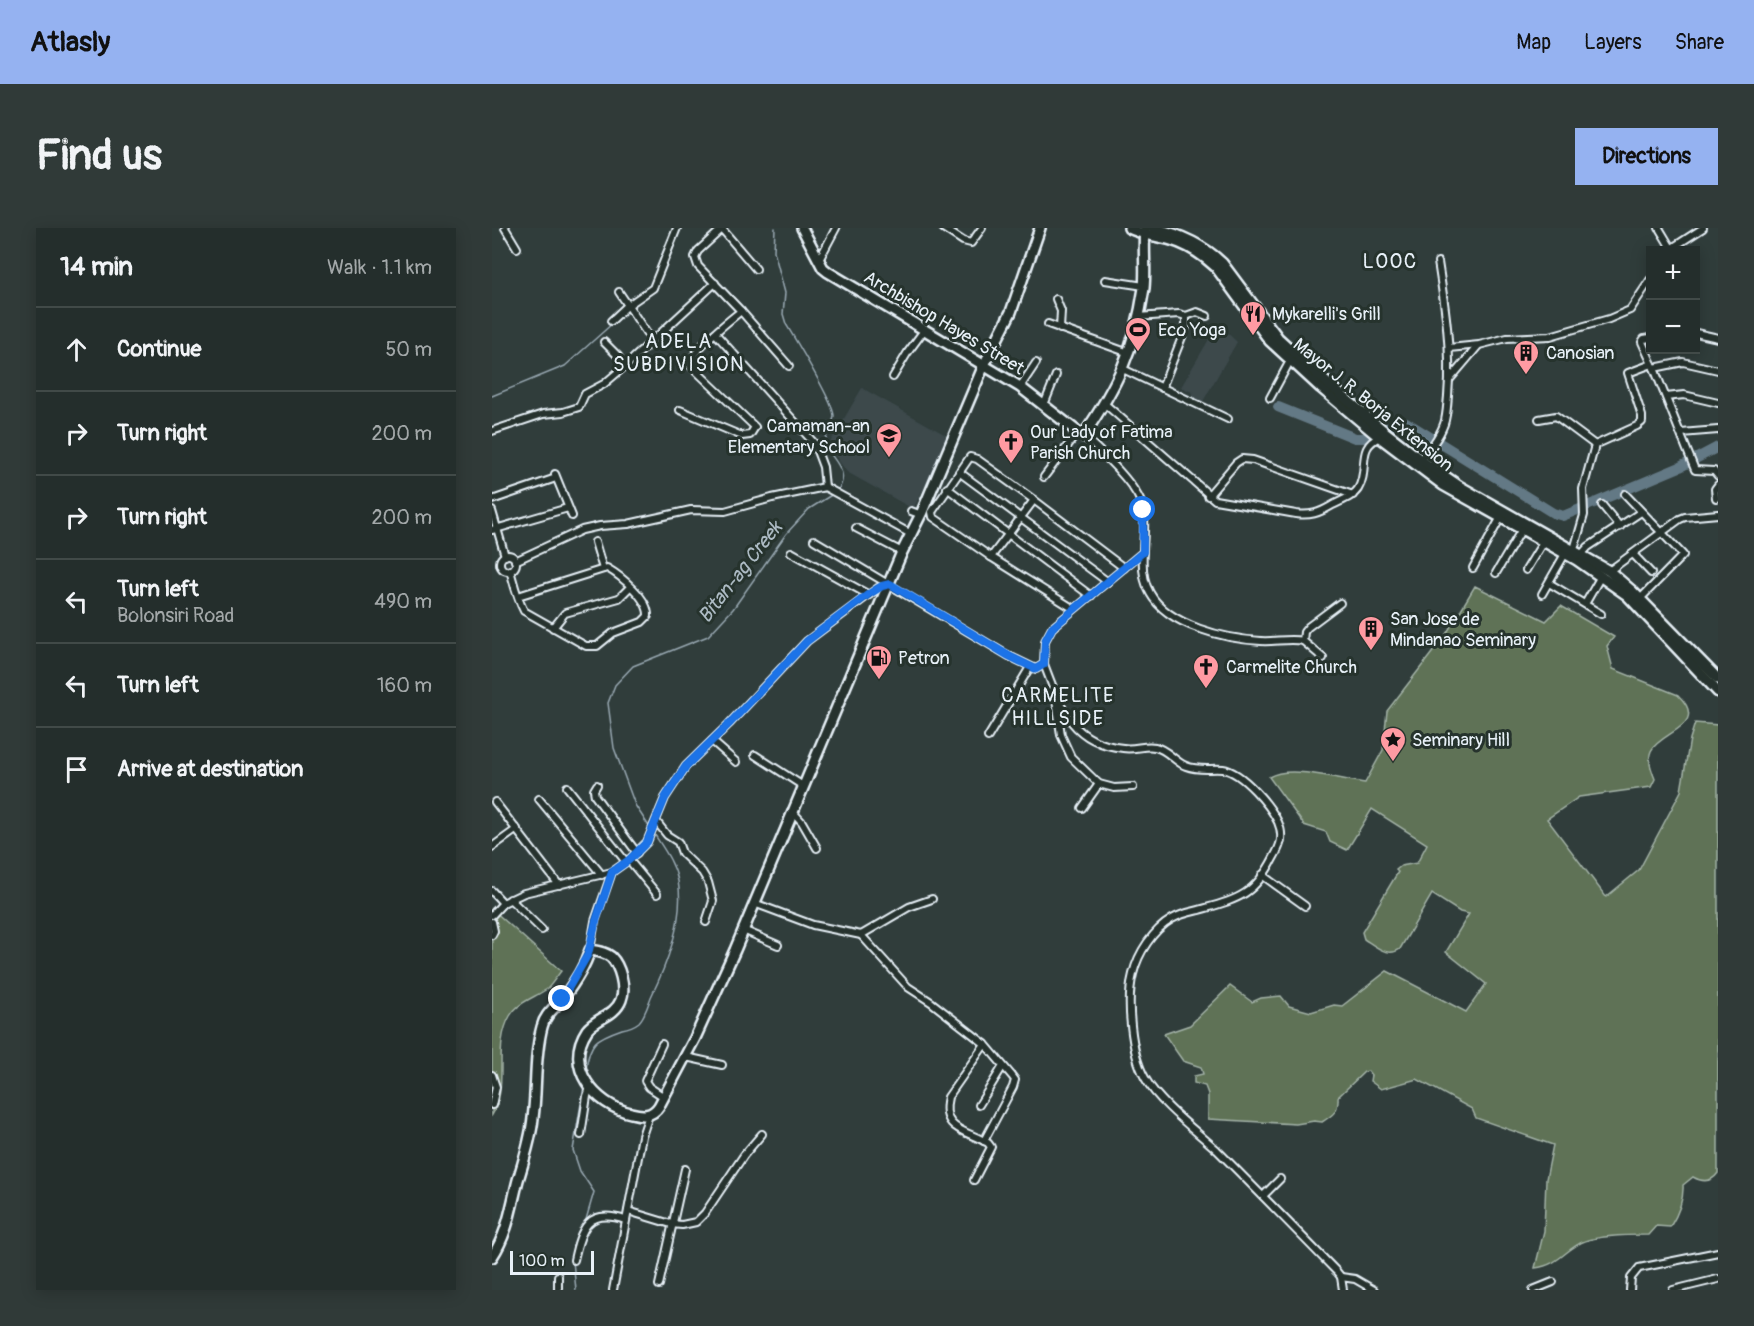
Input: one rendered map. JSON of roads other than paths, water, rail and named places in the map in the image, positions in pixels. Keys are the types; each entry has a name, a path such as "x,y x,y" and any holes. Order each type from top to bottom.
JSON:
{"main road":[{"name":"Archbishop Hayes Street","path":"802,228 824,268 833,277 925,329 1020,387 1080,434"},
{"path":"492,1257 503,1240 508,1225 529,1140 542,1026 550,1010 572,985 590,950 611,957 620,974 622,994 621,1001 616,1007 591,1025 584,1037 578,1061 587,1083 605,1101 622,1110 649,1115 655,1112 686,1057 793,812 886,585 922,512 984,365 1019,292 1040,228"},
{"name":"Mayor J. R. Borja Extension","path":"1129,228 1182,244 1219,265"},
{"name":"Mayor J. R. Borja Extension","path":"1153,228 1198,244 1228,277 1250,307 1270,341 1290,361 1367,421"},
{"path":"1080,434 1104,404 1129,353 1144,286 1145,231"},
{"name":"Mayor J. R. Borja Extension","path":"1250,307 1293,354 1383,435 1443,485 1492,508 1605,574 1640,599 1718,679"},
{"name":"Mayor J. R. Borja Extension","path":"1492,508 1501,517 1543,542 1574,555"},
{"name":"Mayor J. R. Borja Extension","path":"1630,593 1718,692"}],"street":[{"path":"505,228 517,248"},
{"path":"611,321 653,288 676,228"},
{"path":"819,260 836,228"},
{"path":"943,228 963,241 971,243 982,228"},
{"path":"1659,228 1668,246"},
{"path":"1675,246 1702,228"},
{"path":"756,269 722,229 698,251 695,257 698,266 789,366"},
{"path":"1418,463 1435,440 1446,417 1449,348 1438,262"},
{"path":"1105,280 1144,286"},
{"path":"492,431 543,414 575,410 582,404 585,394 604,384 624,367 715,283"},
{"path":"1449,348 1479,345 1507,338 1550,336 1620,316 1634,306 1646,286"},
{"path":"619,292 652,341"},
{"path":"1056,299 1061,311 1060,328"},
{"path":"680,410 742,435 750,435 757,428 692,366 691,359 715,333 741,311"},
{"path":"1138,317 1179,314 1186,316 1197,312 1207,316"},
{"path":"1162,388 1186,327 1186,316"},
{"path":"1048,324 1129,353"},
{"path":"893,377 925,329"},
{"path":"715,333 814,443 828,489"},
{"path":"1700,334 1718,338"},
{"path":"1646,339 1642,342 1646,351"},
{"path":"604,342 618,356 624,367"},
{"path":"1449,380 1479,345"},
{"path":"1648,354 1696,471 1712,470 1718,476"},
{"path":"1270,398 1290,361"},
{"path":"1595,445 1642,422 1627,374 1629,371 1683,362 1718,370"},
{"path":"1020,387 1036,363"},
{"path":"1123,369 1228,419"},
{"path":"1044,405 1056,375"},
{"path":"1666,397 1684,395 1718,403"},
{"path":"1104,404 1215,500 1309,516 1353,495 1362,480 1367,447 1372,440 1383,435"},
{"path":"1539,419 1556,416 1595,445"},
{"path":"1681,433 1718,430"},
{"path":"1044,477 1080,434 1108,460 1141,502 1144,519 1143,569 1148,591 1162,608 1178,619 1226,637 1272,642 1303,641 1323,658"},
{"path":"1574,555 1584,507 1583,489 1595,445"},
{"path":"1074,609 991,557 933,517 932,512 967,461 973,457 1124,568"},
{"path":"1209,496 1236,463 1242,459 1253,460 1353,495"},
{"path":"959,472 1108,582"},
{"path":"492,500 556,476 572,516"},
{"path":"1716,498 1714,491 1718,485"},
{"path":"947,488 1091,596"},
{"path":"515,561 582,530 628,524 691,510 725,511 772,498 828,489 911,534"},
{"path":"1625,494 1683,553 1683,556 1640,599"},
{"path":"991,557 1034,500"},
{"path":"1602,506 1620,527"},
{"path":"495,530 568,508"},
{"path":"492,511 495,530 505,556"},
{"path":"910,511 919,514 922,512"},
{"path":"1542,594 1574,555 1641,512"},
{"path":"1585,604 1605,574 1685,517 1718,514"},
{"path":"1473,568 1501,517"},
{"path":"856,528 902,552"},
{"path":"1496,573 1522,529"},
{"path":"814,540 886,585 1009,656 1036,669 1044,664"},
{"path":"595,542 603,568"},
{"path":"1526,570 1543,542"},
{"path":"791,552 869,594"},
{"path":"1143,552 1058,621 1048,634 1043,649 1044,664 1056,695 1074,727 1087,737 1116,747 1161,748 1187,766 1203,770 1233,772 1265,803 1278,821 1282,833 1278,850 1254,888 1238,898 1172,919 1157,931 1141,952 1133,975 1130,1002 1139,1066 1153,1090 1263,1196 1341,1277 1359,1281 1374,1290"},
{"path":"1633,554 1651,573"},
{"path":"510,555 515,561 515,566 510,570 505,570 501,566 501,559 505,556 510,555"},
{"path":"492,568 501,566"},
{"path":"510,570 518,596 522,609 526,613 589,647 597,646 613,633 642,622 649,612 642,598 610,570 603,568 518,596"},
{"path":"1549,583 1601,614"},
{"path":"492,915 510,899 532,890 612,872 628,861 651,835 665,798 680,774 807,641 869,594 886,585"},
{"path":"553,628 565,613 619,598 630,587"},
{"path":"1303,641 1304,632 1308,627 1340,603"},
{"path":"988,736 1030,667"},
{"path":"1056,695 1058,725 1071,757 1099,784 1114,788 1133,787"},
{"path":"712,741 736,762"},
{"path":"754,755 803,786"},
{"path":"1082,808 1099,784"},
{"path":"597,785 594,790 595,796 637,853"},
{"path":"567,787 657,894"},
{"path":"538,799 602,874"},
{"path":"495,802 559,885"},
{"path":"793,812 818,848"},
{"path":"655,823 678,842 682,853 702,872 708,882 713,901 706,922"},
{"path":"492,847 517,829"},
{"path":"590,950 596,921 612,872"},
{"path":"1262,876 1305,906"},
{"path":"492,891 504,903"},
{"path":"510,899 542,930"},
{"path":"861,935 909,907 932,899"},
{"path":"754,903 813,925 861,935 908,987 985,1044 1015,1080 984,1141"},
{"path":"492,922 494,931 492,935"},
{"path":"743,930 778,945"},
{"path":"662,1044 645,1081 649,1087 664,1097"},
{"path":"974,1180 991,1147 984,1141 956,1128 950,1122 946,1112 948,1097 985,1044"},
{"path":"686,1057 722,1065"},
{"path":"979,1105 1003,1066"},
{"path":"492,1076 496,1087 492,1105"},
{"path":"581,1135 587,1083"},
{"path":"613,1290 642,1136 649,1115"},
{"path":"628,1211 671,1224 690,1224 700,1219 744,1155 762,1134"},
{"path":"659,1285 685,1169"},
{"path":"1263,1196 1280,1179"},
{"path":"574,1260 579,1234 590,1221 600,1216 613,1216 625,1220"},
{"path":"1630,1290 1631,1278 1640,1268 1718,1251"},
{"path":"558,1276 558,1290"},
{"path":"1341,1277 1343,1290"},
{"path":"1673,1290 1718,1279"},
{"path":"1533,1290 1553,1282"}],"waterway":[{"name":"Bitan-ag Creek","path":"775,228 774,251 785,293 783,314 786,324 821,385 834,416 825,443 842,474 841,485 837,491"},
{"path":"492,396 565,366 613,323"},
{"path":"1278,407 1355,438 1365,438 1401,422 1406,422 1553,513 1563,516 1680,467 1718,447"},
{"name":"Bitan-ag Creek","path":"650,828 635,805 614,748 608,703 615,685 633,666 708,636 733,609 786,534 809,509 833,494"},
{"name":"Bitan-ag Creek","path":"586,1070 589,1053 595,1042 606,1035 633,1026 641,1020 663,970 673,940 679,910 678,881 671,861 653,832"},
{"name":"Bitan-ag Creek","path":"584,1086 573,1150 580,1171 594,1192 585,1223"},
{"name":"Bitan-ag Creek","path":"572,1256 577,1238"},
{"name":"Bitan-ag Creek","path":"573,1261 576,1290"}],"place":[{"name":"Mykarelli's Grill","path":"1253,337"},
{"name":"Eco Yoga","path":"1138,353"},
{"name":"Canosian","path":"1526,376"},
{"name":"Camaman-an Elementary School","path":"889,459"},
{"name":"Our Lady of Fatima Parish Church","path":"1011,465"},
{"name":"San Jose de Mindanao Seminary","path":"1371,652"},
{"name":"Petron","path":"879,681"},
{"name":"Carmelite Church","path":"1206,690"},
{"name":"Seminary Hill","path":"1393,763"}],"district":[{"name":"LOOC","path":"1390,261"},
{"name":"ADELA SUBDIVISION","path":"679,352"},
{"name":"CARMELITE HILLSIDE","path":"1058,706"}]}
